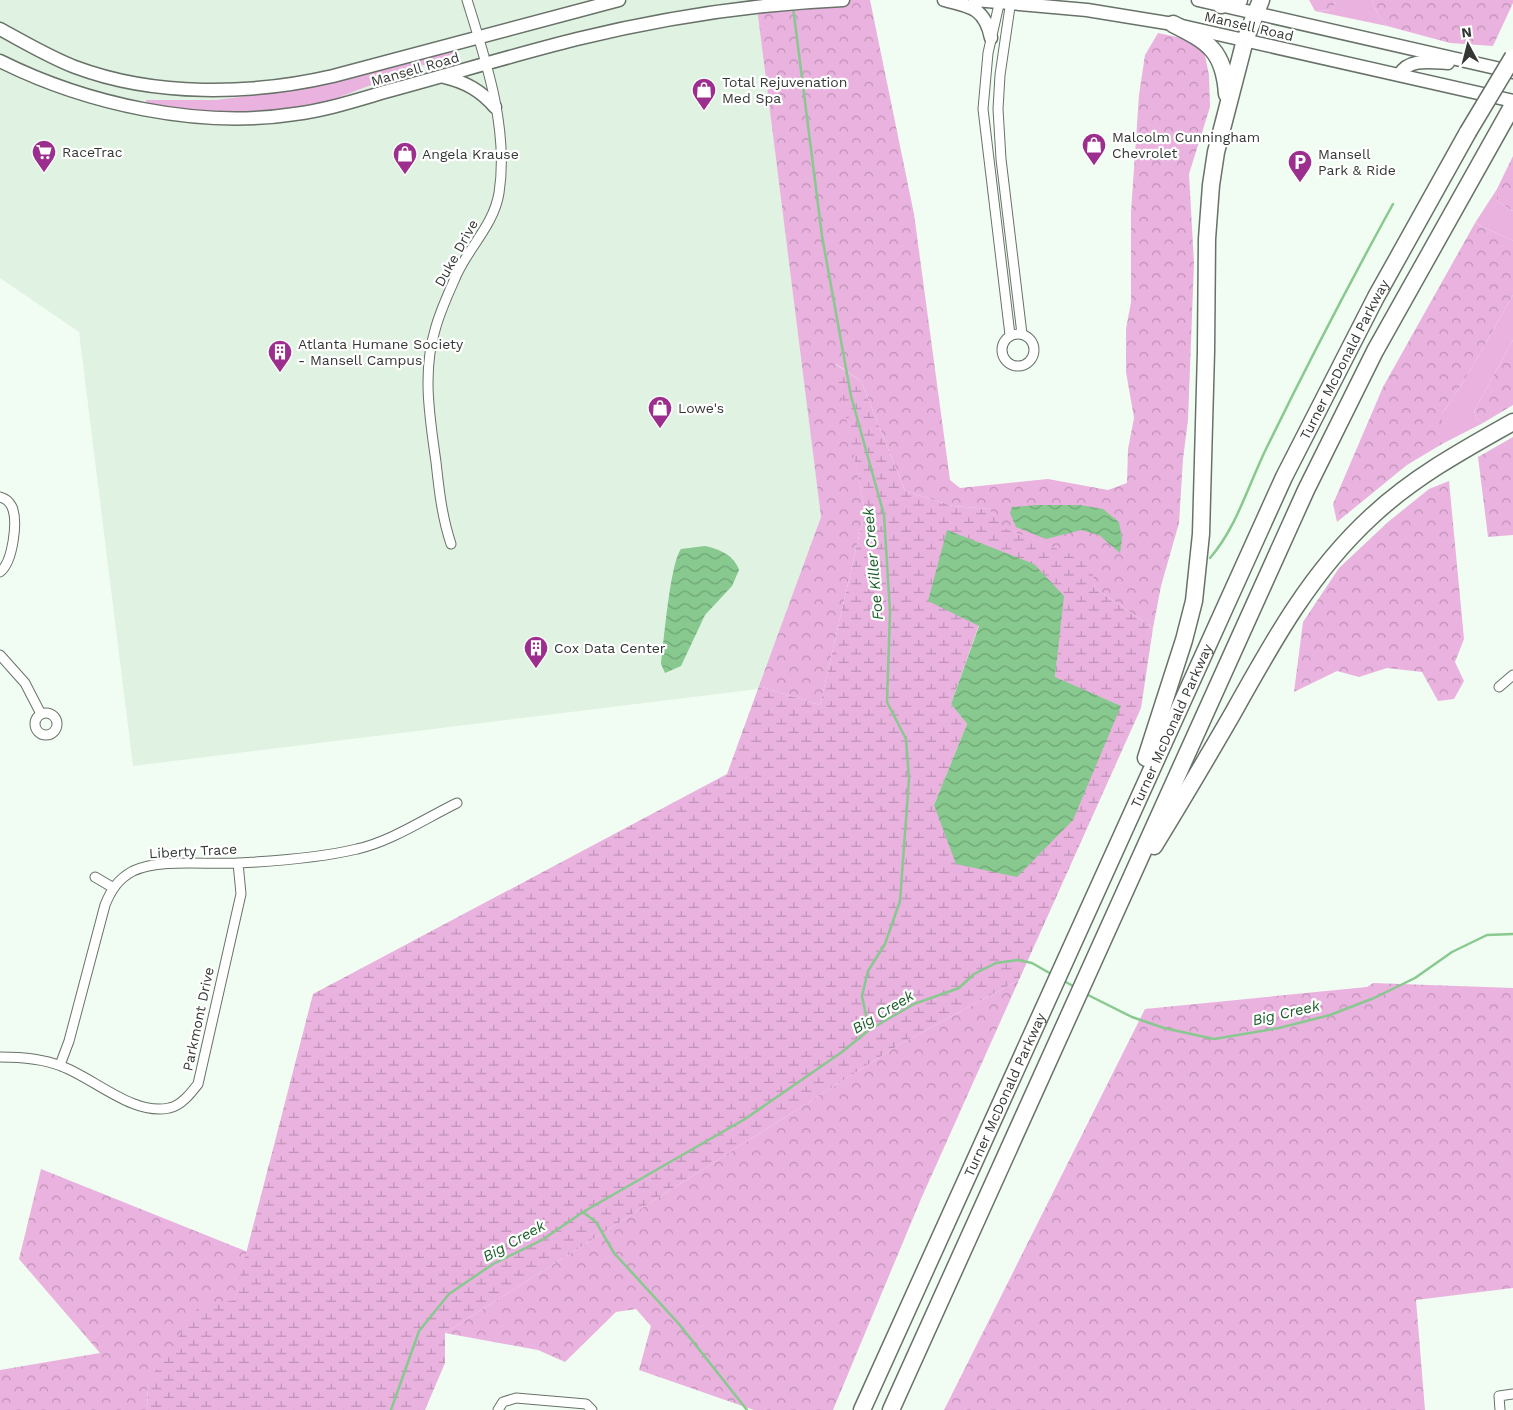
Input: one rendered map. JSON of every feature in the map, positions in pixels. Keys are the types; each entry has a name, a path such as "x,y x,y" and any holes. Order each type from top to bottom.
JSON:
{"highway":[{"path":"1221,6 1239,0"},
{"path":"1125,825 1190,620 1197,581 1205,422 1208,212 1216,152 1245,40 1258,7"},
{"path":"1172,24 1203,39 1216,52 1224,72 1228,106"},
{"name":"Turner McDonald Parkway","path":"862,1410 1240,569 1301,441 1384,282 1468,132 1513,57"},
{"name":"Turner McDonald Parkway","path":"891,1410 1265,578 1328,445 1380,343 1513,105"},
{"path":"1122,896 1190,789 1284,622 1326,564 1372,516 1404,489 1446,460 1513,422"}],"main road":[{"name":"Mansell Road","path":"0,29 74,66 102,75 129,82 230,89 302,83 619,0"},
{"name":"Mansell Road","path":"0,60 46,82 107,101 167,112 235,118 266,118 321,110 579,39 676,19 742,8 843,0"},
{"path":"944,0 967,6 983,15 988,24 991,38"},
{"name":"Mansell Road","path":"975,0 1005,1 1087,10 1172,24 1513,101"},
{"name":"Mansell Road","path":"1198,0 1221,6 1258,7 1513,72"},
{"path":"1399,75 1403,68 1418,62 1473,63"},
{"path":"442,77 462,81 484,95 495,107"}],"street":[{"name":"Duke Drive","path":"451,544 444,523 430,411 428,371 434,331 460,269 487,226 498,195 502,162 495,107 486,64 467,0"},
{"path":"1005,1 991,38 985,73 983,110 1010,335 1002,345 1003,358 1012,365 1022,366 1032,359 1034,348 1028,336 1022,334 1010,335"},
{"path":"1005,1 998,109 1001,159 1022,334"},
{"path":"0,497 7,500 12,509 12,551 9,561 0,572"},
{"path":"0,655 25,683 41,714"},
{"path":"1499,687 1513,675"},
{"name":"Liberty Trace","path":"112,887 125,876 145,867 196,862 238,863 360,849 379,842 457,803"},
{"name":"Parkmont Drive","path":"0,1057 42,1060 60,1065 143,1108 171,1108 185,1099 198,1084 241,894 238,863"},
{"path":"60,1065 69,1042 105,905 112,887 95,877"},
{"path":"1500,1410 1499,1396 1513,1394"},
{"path":"498,1410 504,1402 516,1398 586,1404 592,1410"}],"shaded area":[{"path":"0,0 756,0 821,517 758,689 133,766 79,332 0,278"}],"green space":[{"path":"756,0 870,0 914,214 950,480 960,488 1048,479 1108,490 1127,483 1128,449 1134,418 1126,372 1126,329 1131,302 1131,212 1139,95 1145,55 1158,33 1196,41 1204,51 1209,75 1210,107 1189,174 1194,263 1188,420 1183,459 1179,523 1161,586 1153,628 1095,588 1090,562 1003,528 989,509 953,506 905,491 861,381 836,364 865,510 820,705 759,686 821,517"},
{"path":"1309,0 1335,0 1333,10 1315,11"},
{"path":"1335,0 1372,0 1379,17 1387,26 1315,11 1333,10"},
{"path":"1372,0 1513,0 1513,3 1493,46 1450,43 1387,26 1379,17"},
{"path":"453,49 455,53 450,55 329,101 306,106 261,111 215,112 146,103 146,100 216,100 263,94"},
{"path":"1513,156 1513,211 1497,201 1497,189"},
{"path":"1497,189 1497,201 1513,211 1513,241 1475,223"},
{"path":"1475,223 1513,241 1513,295 1467,376 1442,414 1442,444 1407,465 1337,522 1333,504 1383,387"},
{"path":"1513,295 1513,340 1474,411 1477,420 1483,423 1442,444 1442,414 1467,376"},
{"path":"1513,340 1513,405 1483,423 1477,420 1474,411"},
{"path":"835,364 861,381 905,491 953,506 989,509 1004,528 1091,562 1095,588 1153,628 1141,708 1019,980 902,1043 445,1333 445,1363 425,1410 147,1410 148,1382 197,1309 234,1300 313,994 727,774 759,686 820,705 865,510","holes":["1063,596 1055,677 934,805 967,724 951,704 979,625"]},
{"path":"1513,437 1513,535 1488,537 1478,457"},
{"path":"1449,481 1464,639 1455,662 1464,681 1454,699 1438,701 1422,672 1387,668 1359,677 1337,671 1294,692 1303,622 1339,568 1388,522 1429,489"},
{"path":"1019,980 921,1199 833,1410 754,1410 639,1370 651,1326 636,1309 616,1312 565,1362 538,1350 445,1333 902,1043"},
{"path":"1373,983 1513,988 1513,1288 1416,1300 1425,1410 944,1410 1145,1009 1367,987"},
{"path":"41,1169 248,1252 234,1300 148,1382 147,1410 0,1410 0,1370 100,1353 19,1259"}],"water":[{"path":"1080,505 1103,509 1119,522 1122,539 1120,553 1099,535 1081,530 1046,539 1016,527 1010,513 1012,507"},
{"path":"947,530 1034,564 1064,596 1055,677 1121,706 1073,820 1017,877 956,864 934,805 967,724 951,704 979,626 928,601"},
{"path":"705,546 716,549 730,557 734,560 739,570 732,586 705,615 681,666 665,673 661,664 671,586 677,557 681,549"}],"waterway":[{"name":"Foe Killer Creek","path":"793,7 822,236 851,396 884,515 890,612 887,702 906,739 909,779 900,901 885,944 868,971 862,996 869,1030"},
{"path":"1210,558 1228,533 1260,461 1297,386 1393,204"},
{"name":"Big Creek","path":"1086,994 1132,1017 1164,1028 1214,1039 1279,1028 1330,1015 1374,998 1415,978 1452,952 1487,935 1513,934"},
{"name":"Big Creek","path":"391,1410 419,1331 449,1294 493,1264 542,1240 583,1212 745,1119 842,1052 869,1030 914,1004 959,988 974,974 996,963 1018,960 1032,963 1053,975"},
{"name":"Big Creek","path":"1062,980 1075,987"},
{"path":"583,1212 596,1222 614,1253 679,1324 747,1410"}],"place":[{"name":"Total Rejuvenation Med Spa","path":"704,111"},
{"name":"Malcolm Cunningham Chevrolet","path":"1094,166"},
{"name":"RaceTrac","path":"44,173"},
{"name":"Angela Krause","path":"405,175"},
{"name":"Mansell Park & Ride","path":"1300,183"},
{"name":"Atlanta Humane Society - Mansell Campus","path":"280,373"},
{"name":"Lowe's","path":"660,429"},
{"name":"Cox Data Center","path":"536,669"}]}
